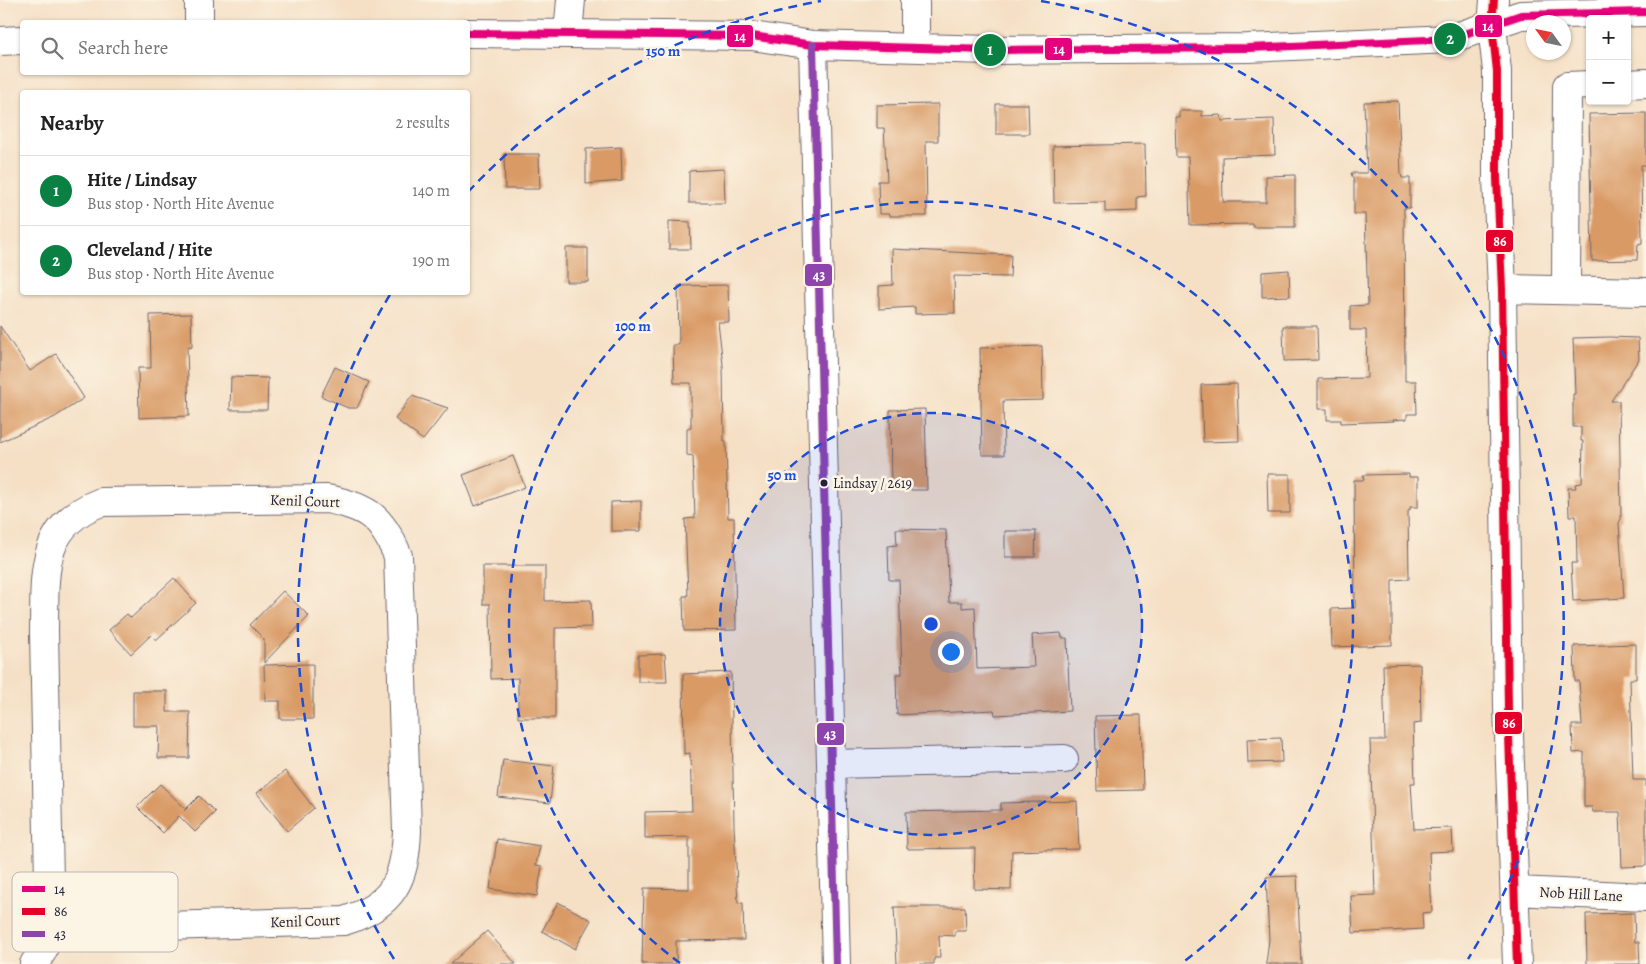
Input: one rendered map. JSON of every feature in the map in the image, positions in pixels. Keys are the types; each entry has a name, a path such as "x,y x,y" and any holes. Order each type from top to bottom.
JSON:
{"street":[{"path":"199,0 199,20"},
{"path":"568,33 571,0"},
{"path":"915,0 915,47"},
{"path":"470,33 752,36 813,46 990,50 1248,48 1450,39 1493,13 1521,15 1646,12"},
{"path":"1493,13 1497,71 1497,178 1502,289 1508,707 1516,964"},
{"path":"0,41 20,40"},
{"path":"813,46 836,964"},
{"path":"1631,84 1646,83"},
{"path":"1566,290 1567,86 1586,85"},
{"path":"1502,289 1646,292"},
{"name":"Kenil Court","path":"49,872 45,583 50,548 56,535 68,519 84,508 101,502 116,501 328,499 351,504 380,521 388,532 398,556 400,569 407,831 406,860 391,893 380,903 361,915 344,921 178,926"},
{"path":"831,764 1064,760"},
{"name":"Nob Hill Lane","path":"1515,891 1646,897"},
{"name":"Kenil Court","path":"34,964 42,952"}],"building":[{"path":"1398,101 1401,174 1402,178 1410,178 1410,208 1404,208 1405,381 1416,381 1417,414 1407,414 1407,419 1394,421 1341,423 1341,420 1327,420 1327,409 1318,409 1318,379 1367,378 1366,330 1350,330 1350,306 1368,305 1365,214 1354,214 1354,182 1351,173 1367,173 1364,102"},
{"path":"938,104 938,141 926,141 927,216 890,216 890,214 879,214 878,181 887,181 884,128 877,128 877,105"},
{"path":"996,104 1028,104 1029,134 996,134"},
{"path":"1179,111 1202,111 1202,116 1221,115 1222,121 1274,119 1275,155 1222,157 1223,202 1266,202 1266,176 1295,175 1295,227 1253,227 1253,224 1190,225 1188,157 1176,157 1175,117 1179,117"},
{"path":"1646,113 1646,165 1641,165 1642,243 1638,244 1637,260 1592,261 1589,114"},
{"path":"1145,144 1146,196 1137,197 1137,211 1105,212 1105,202 1054,203 1053,146"},
{"path":"621,147 622,181 586,184 586,149"},
{"path":"504,154 539,154 540,189 505,189"},
{"path":"724,169 725,203 689,203 689,171"},
{"path":"669,221 690,222 691,249 669,249"},
{"path":"566,248 588,248 588,282 566,282"},
{"path":"892,249 1011,255 1010,277 954,276 955,313 915,314 915,307 879,309 879,286 893,285"},
{"path":"1289,270 1290,296 1262,297 1262,272"},
{"path":"728,285 729,322 718,322 723,365 728,518 734,518 736,630 684,631 683,596 688,596 685,519 695,518 693,456 687,455 687,428 691,427 691,383 674,383 673,345 679,345 678,286"},
{"path":"191,314 192,347 187,348 189,416 139,418 138,368 151,368 150,315"},
{"path":"0,326 30,371 56,354 84,398 55,417 0,442"},
{"path":"1283,326 1317,326 1318,360 1284,361"},
{"path":"1573,338 1638,338 1639,359 1611,401 1619,401 1621,519 1619,523 1624,598 1573,601 1571,563 1577,563 1576,516 1569,516 1568,488 1576,488 1575,484 1582,483 1583,441 1581,441 1581,427 1573,427 1573,394 1575,394"},
{"path":"1042,346 1043,400 1003,401 1004,455 982,455 980,348"},
{"path":"335,367 369,382 357,408 348,408 321,396"},
{"path":"231,377 268,378 267,410 230,410"},
{"path":"1237,384 1239,441 1203,442 1201,385"},
{"path":"412,396 448,408 423,440 395,419"},
{"path":"925,409 927,490 891,490 890,410"},
{"path":"513,456 525,487 475,506 463,475"},
{"path":"1267,474 1290,474 1290,513 1268,513"},
{"path":"1409,474 1409,477 1418,477 1418,507 1410,507 1408,511 1409,579 1392,580 1392,645 1332,647 1331,609 1355,608 1354,480 1364,480 1363,475"},
{"path":"641,501 641,531 611,531 611,502"},
{"path":"896,529 946,530 949,602 962,602 962,608 975,607 977,669 1034,667 1032,635 1061,633 1062,638 1067,638 1070,711 995,715 994,710 897,715 896,674 902,674 899,580 889,580 888,546 897,545"},
{"path":"1005,531 1036,531 1035,557 1005,557"},
{"path":"483,566 545,566 545,601 591,600 592,627 555,628 555,718 518,718 518,678 491,679 490,604 483,604"},
{"path":"174,578 196,603 156,640 151,635 131,654 109,630 127,614 131,618"},
{"path":"283,591 309,616 264,663 264,639 250,625"},
{"path":"1636,644 1636,679 1630,679 1633,780 1646,780 1646,866 1622,867 1620,812 1593,812 1592,807 1584,807 1584,752 1573,753 1572,725 1582,725 1579,681 1575,681 1574,646"},
{"path":"665,654 667,682 638,682 638,655"},
{"path":"313,664 313,719 280,719 280,701 265,701 264,665"},
{"path":"1420,664 1421,723 1413,724 1415,783 1411,783 1414,829 1452,828 1453,851 1429,852 1432,912 1422,913 1423,929 1353,933 1351,896 1375,895 1370,740 1385,740 1383,665"},
{"path":"731,672 734,826 738,903 743,903 744,940 676,941 676,964 642,964 644,888 689,889 689,837 645,838 645,812 692,811 690,753 684,754 683,674"},
{"path":"133,691 167,691 167,712 190,712 189,758 158,758 159,726 133,726"},
{"path":"1141,715 1143,790 1097,791 1095,716"},
{"path":"1281,738 1282,762 1248,763 1247,739"},
{"path":"503,760 554,766 550,803 498,797"},
{"path":"285,771 314,808 287,831 257,793"},
{"path":"160,784 186,809 199,796 215,812 195,832 179,816 163,833 137,807"},
{"path":"1077,801 1079,849 1012,851 1011,890 974,889 975,848 907,849 906,812 1001,810 1001,803"},
{"path":"497,839 540,846 536,865 542,866 537,896 490,889"},
{"path":"1297,876 1301,964 1266,964 1269,939 1266,877"},
{"path":"558,902 591,920 575,949 542,931"},
{"path":"894,907 965,907 966,931 955,931 955,936 939,935 940,958 934,958 934,964 897,964"},
{"path":"1634,913 1635,942 1639,942 1640,964 1587,964 1586,914"},
{"path":"487,931 516,964 450,964"}],"transit line":[{"name":"86","path":"1494,0 1492,26 1497,71 1497,178 1502,289 1508,707 1517,964"},
{"name":"14","path":"470,33 752,36 813,45 990,50 1248,48 1450,39 1521,15 1646,12"},
{"name":"43","path":"813,45 836,964"}],"place":[{"name":"Cleveland / Hite","path":"1450,39"},
{"name":"Hite / Lindsay","path":"990,50"},
{"name":"Lindsay / 2619","path":"824,483"}]}
